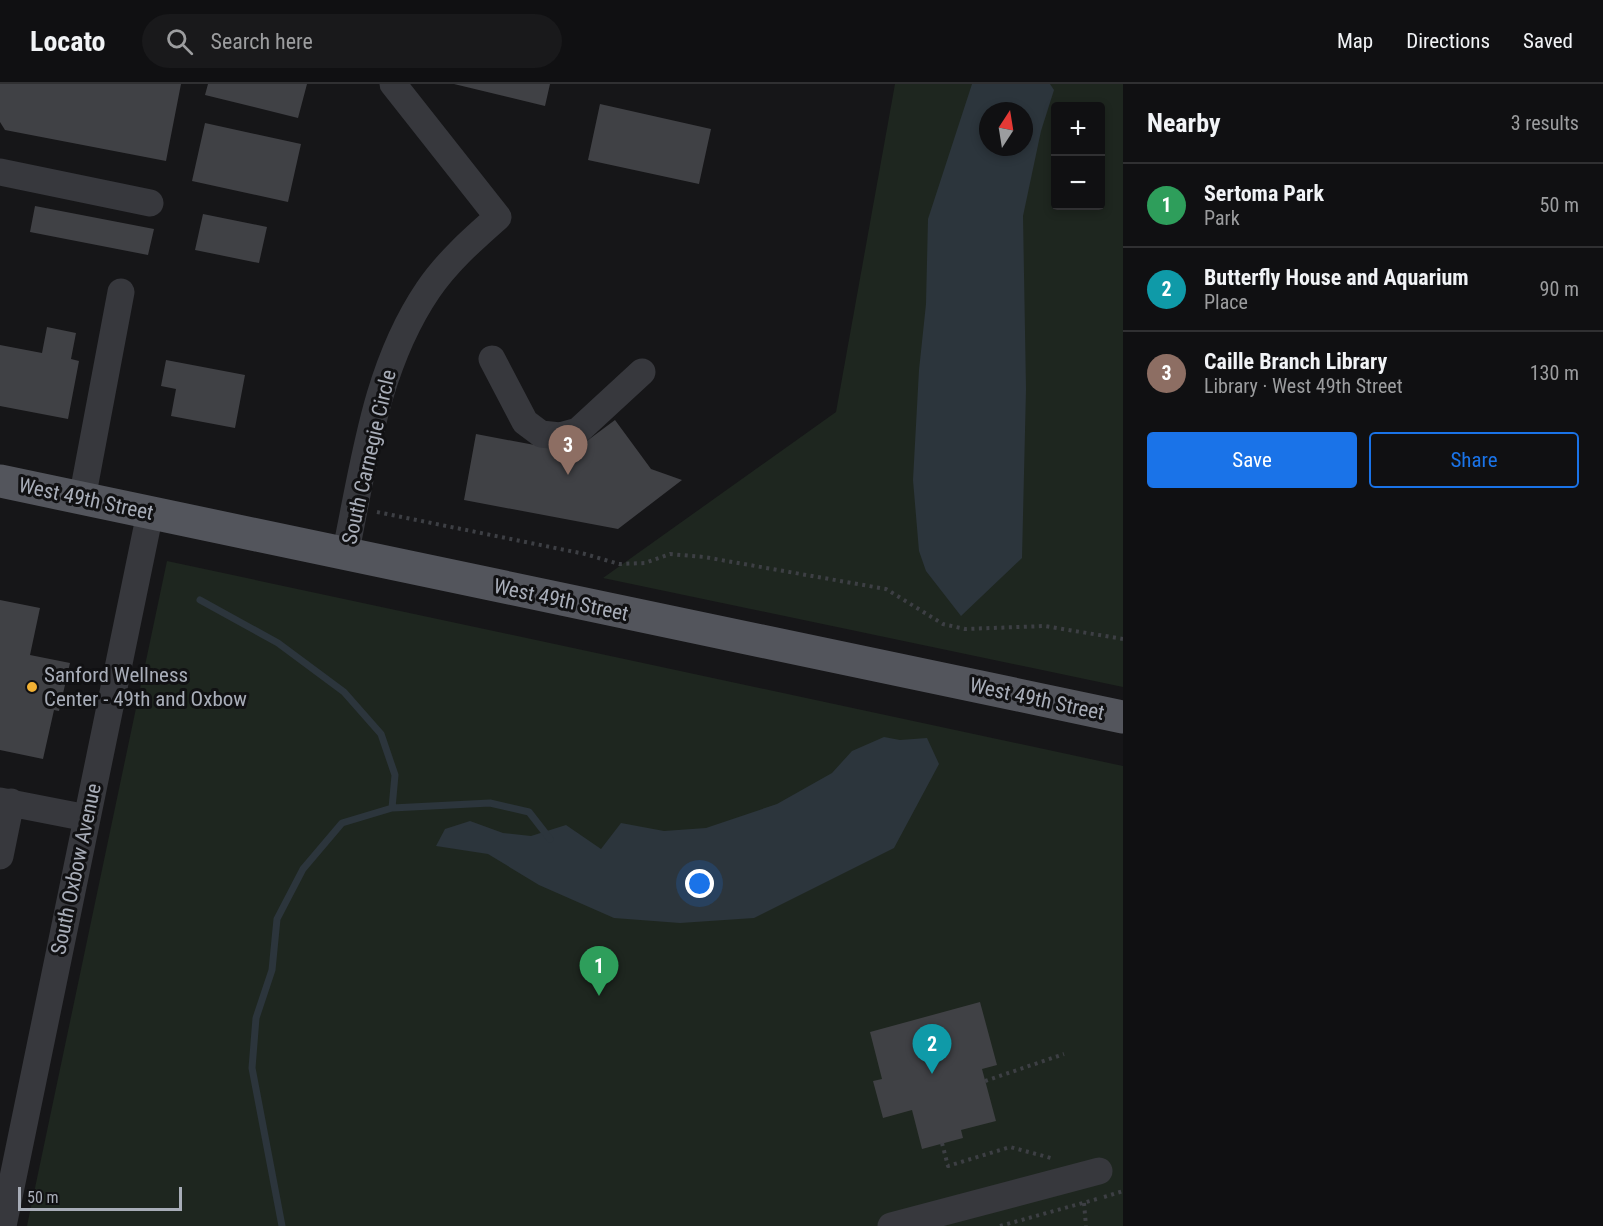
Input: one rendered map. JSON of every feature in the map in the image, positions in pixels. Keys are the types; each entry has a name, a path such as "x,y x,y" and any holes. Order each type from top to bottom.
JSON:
{"main road":[{"name":"West 49th Street","path":"0,481 1123,717"}],"street":[{"name":"South Carnegie Circle","path":"345,555 372,423 398,344 428,291 443,271 472,240 498,217 393,84"},
{"path":"0,172 150,203"},
{"path":"82,499 121,292"},
{"path":"492,359 525,422 541,434 560,436 578,431 642,372"},
{"name":"South Oxbow Avenue","path":"3,1226 6,1178 87,818 150,513"},
{"path":"0,856 6,802 87,818"},
{"path":"891,1226 1091,1173"}],"path":[{"path":"355,508 585,554 619,564 645,563 670,554 704,557 886,589 943,624 965,629 1045,626 1123,639"},
{"path":"985,1081 1064,1054"},
{"path":"942,1143 948,1166 1010,1147 1059,1160 1091,1173"},
{"path":"1000,1226 1123,1191"},
{"path":"1084,1203 1086,1226"}],"shaded area":[{"path":"895,84 1123,84 1123,687 603,578 836,412"},
{"path":"972,84 1050,84 1054,90 1041,131 1023,216 1026,389 1022,558 961,616 926,571 919,551 913,480 919,370 926,304 928,219"},
{"path":"167,561 1123,766 1123,1226 27,1226"},
{"path":"884,737 900,740 927,738 939,764 894,848 754,918 680,923 614,918 539,885 488,854 436,846 445,829 470,821 503,833 531,836 566,825 601,849 621,823 664,831 706,828 777,804 832,773 852,751"}],"building":[{"path":"0,84 181,84 166,161 5,130 0,122"},
{"path":"208,84 307,84 298,118 205,95"},
{"path":"454,84 550,84 545,106"},
{"path":"600,104 711,129 699,184 588,160"},
{"path":"205,123 301,144 288,202 192,181"},
{"path":"35,206 154,229 148,255 30,232"},
{"path":"203,214 267,227 259,263 195,250"},
{"path":"47,327 76,333 71,359 79,361 68,419 0,406 0,345 42,353"},
{"path":"166,360 245,375 235,428 171,416 176,389 161,386"},
{"path":"615,420 651,469 682,480 618,529 464,500 476,434 572,452"},
{"name":"Sanford Wellness Center - 49th and Oxbow","path":"0,600 40,608 30,655 70,663 59,711 54,710 43,759 0,750"},
{"path":"980,1002 997,1065 982,1069 996,1121 961,1130 963,1138 922,1149 912,1110 883,1118 873,1081 882,1079 870,1032"}],"waterway":[{"path":"200,600 278,643 344,692 381,734 395,775 392,808"},
{"path":"282,1226 252,1068 256,1018 272,970 277,919 303,869 342,823 392,808 490,803 529,812 550,839"}],"place":[{"name":"Caille Branch Library","path":"568,475"},
{"name":"Sanford Wellness Center - 49th and Oxbow","path":"32,687"},
{"name":"Sertoma Park","path":"599,996"},
{"name":"Butterfly House and Aquarium","path":"932,1074"}]}
